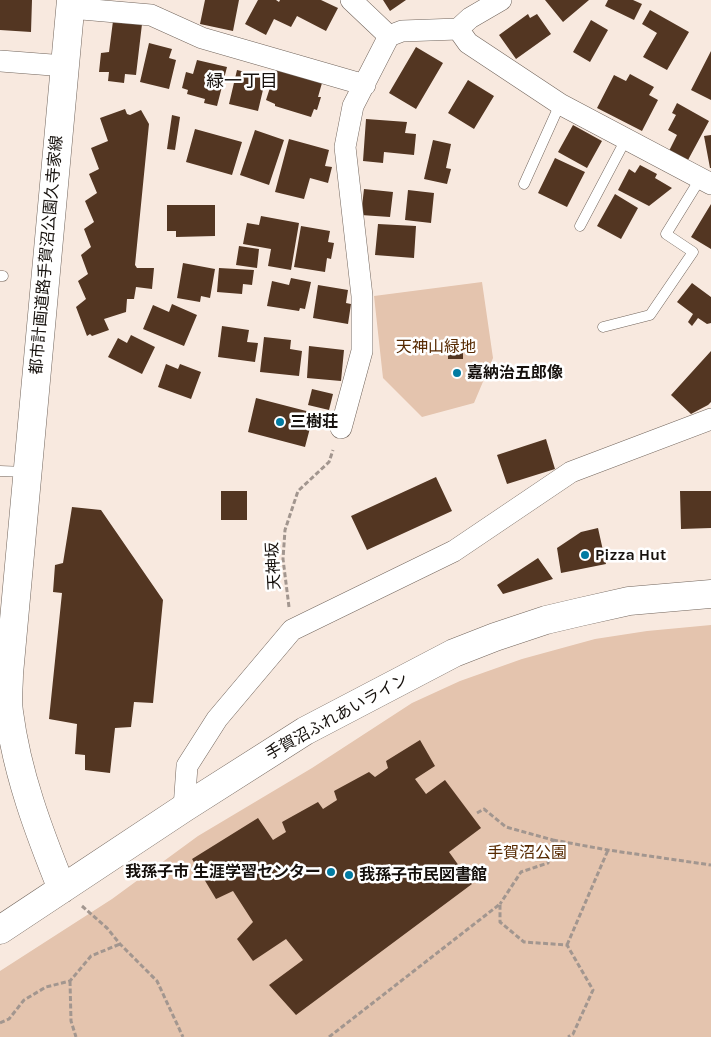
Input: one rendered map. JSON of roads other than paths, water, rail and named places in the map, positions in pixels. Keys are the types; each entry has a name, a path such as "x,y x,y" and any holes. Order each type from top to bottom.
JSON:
{"street":[{"path":"351,0 389,36"},
{"path":"341,428 362,351 362,296 345,147 353,106 389,36 402,31 458,29 470,18 501,0"},
{"path":"70,4 151,15 202,38 365,85"},
{"name":"都市計画道路手賀沼公園久寺家線","path":"62,889 8,750 9,674 24,509 13,472 65,66 70,4"},
{"path":"458,29 468,43 560,104 705,181"},
{"path":"0,61 65,66"},
{"path":"184,808 187,766 217,719 292,630 454,551 572,472 711,419"},
{"name":"手賀沼ふれあいライン","path":"0,930 184,808 313,726 454,653 495,636 546,620 628,601 711,594"}],"lane":[{"path":"524,184 560,104"},
{"path":"580,226 626,139"},
{"path":"602,327 650,315 692,252 666,234 705,181"}],"place":[{"name":"嘉納治五郎像","path":"457,373"},
{"name":"三樹荘","path":"280,422"},
{"name":"Pizza Hut","path":"585,555"},
{"name":"我孫子市 生涯学習センター","path":"331,872"},
{"name":"我孫子市民図書館","path":"349,875"}],"district":[{"name":"緑一丁目","path":"242,82"}],"park label":[{"name":"天神山緑地","path":"436,347"},
{"name":"手賀沼公園","path":"527,853"}]}
